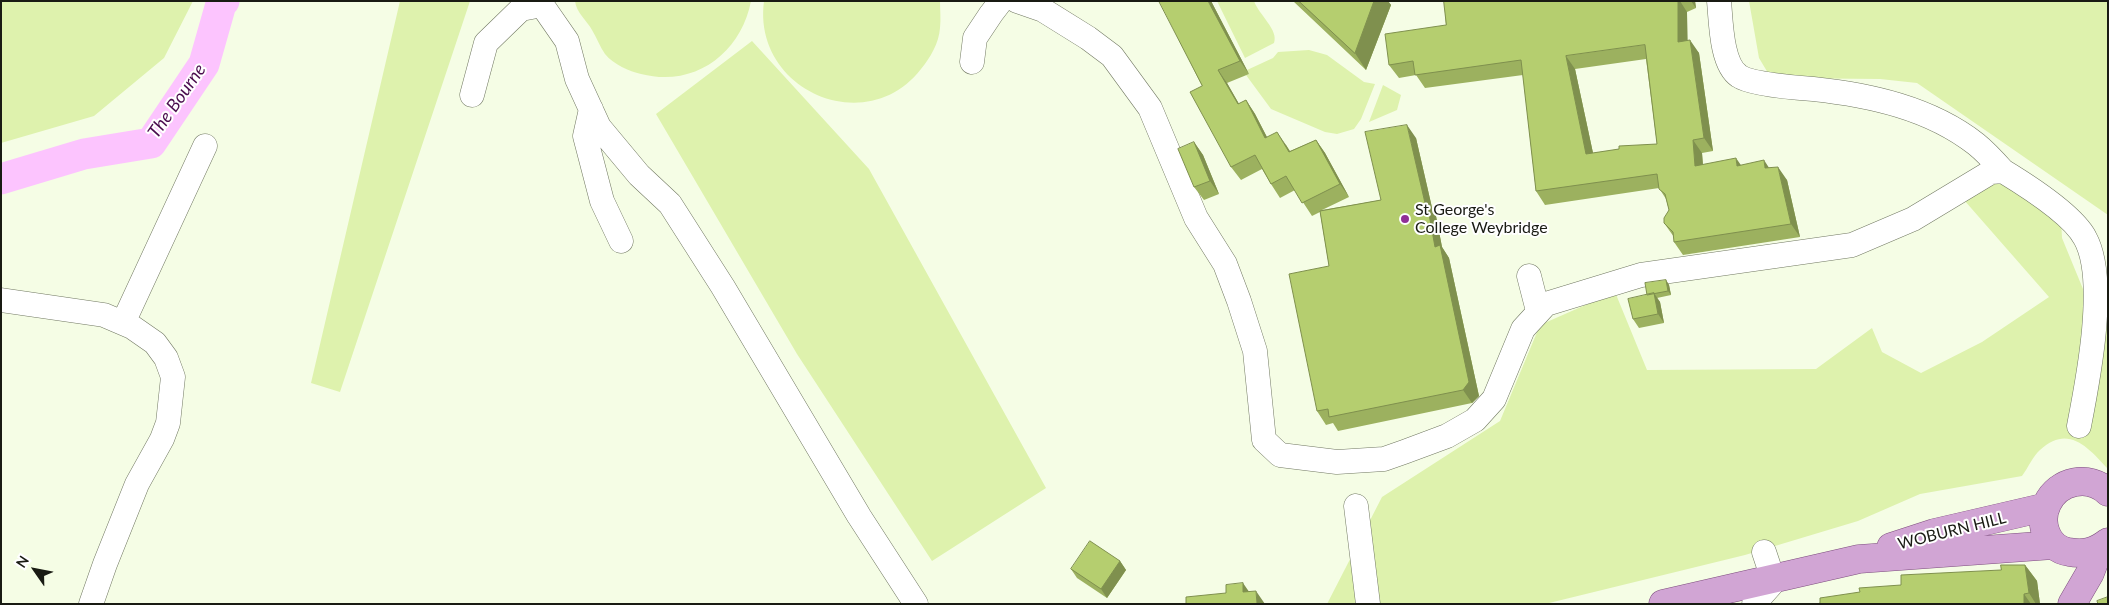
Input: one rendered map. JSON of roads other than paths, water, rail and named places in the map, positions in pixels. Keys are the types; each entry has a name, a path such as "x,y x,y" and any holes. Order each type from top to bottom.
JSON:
{"main road":[{"path":"2071,604 2072,585 2059,549 2045,528 2046,507 2056,492 2064,485 2073,482 2086,481 2094,483 2107,491"},
{"name":"WOBURN HILL","path":"1663,604 1859,559 1934,533 2046,507"},
{"path":"2071,604 2090,573 2103,546"},
{"name":"WOBURN HILL","path":"1859,559 2059,549 2083,554 2103,546"}],"street":[{"path":"972,62 975,38 990,14 1002,1"},
{"path":"1018,1 1043,10 1088,38 1112,56 1150,108 1196,218 1225,264 1239,301 1255,351 1264,440 1280,455 1337,462 1384,459 1447,436 1475,420 1494,399 1523,329 1546,304 1641,275 1852,245 1913,219 1991,172 2003,171"},
{"path":"1719,1 1724,45 1730,66 1739,77 1788,88 1857,94 1907,108 1946,126 1969,139 2003,171 2067,216 2085,237 2091,251 2095,272 2095,320 2089,373 2079,426"},
{"path":"472,95 486,43 521,9 542,5 567,41 577,79 600,127 633,168 670,204 723,287 859,516 916,604"},
{"path":"591,109 584,136 602,201 621,241"},
{"path":"123,323 205,146"},
{"path":"2085,237 2103,240 2108,245"},
{"path":"1529,276 1538,311"},
{"path":"1,300 104,315 123,323 156,343 166,358 173,378 168,422 162,439 137,484 91,604"},
{"path":"1356,506 1368,604"},
{"path":"1754,604 1775,579 1764,552"}],"waterway":[{"name":"The Bourne","path":"1,179 84,154 151,143 204,64 221,4 224,1"}],"place":[{"name":"St George's College Weybridge","path":"1405,219"}]}
